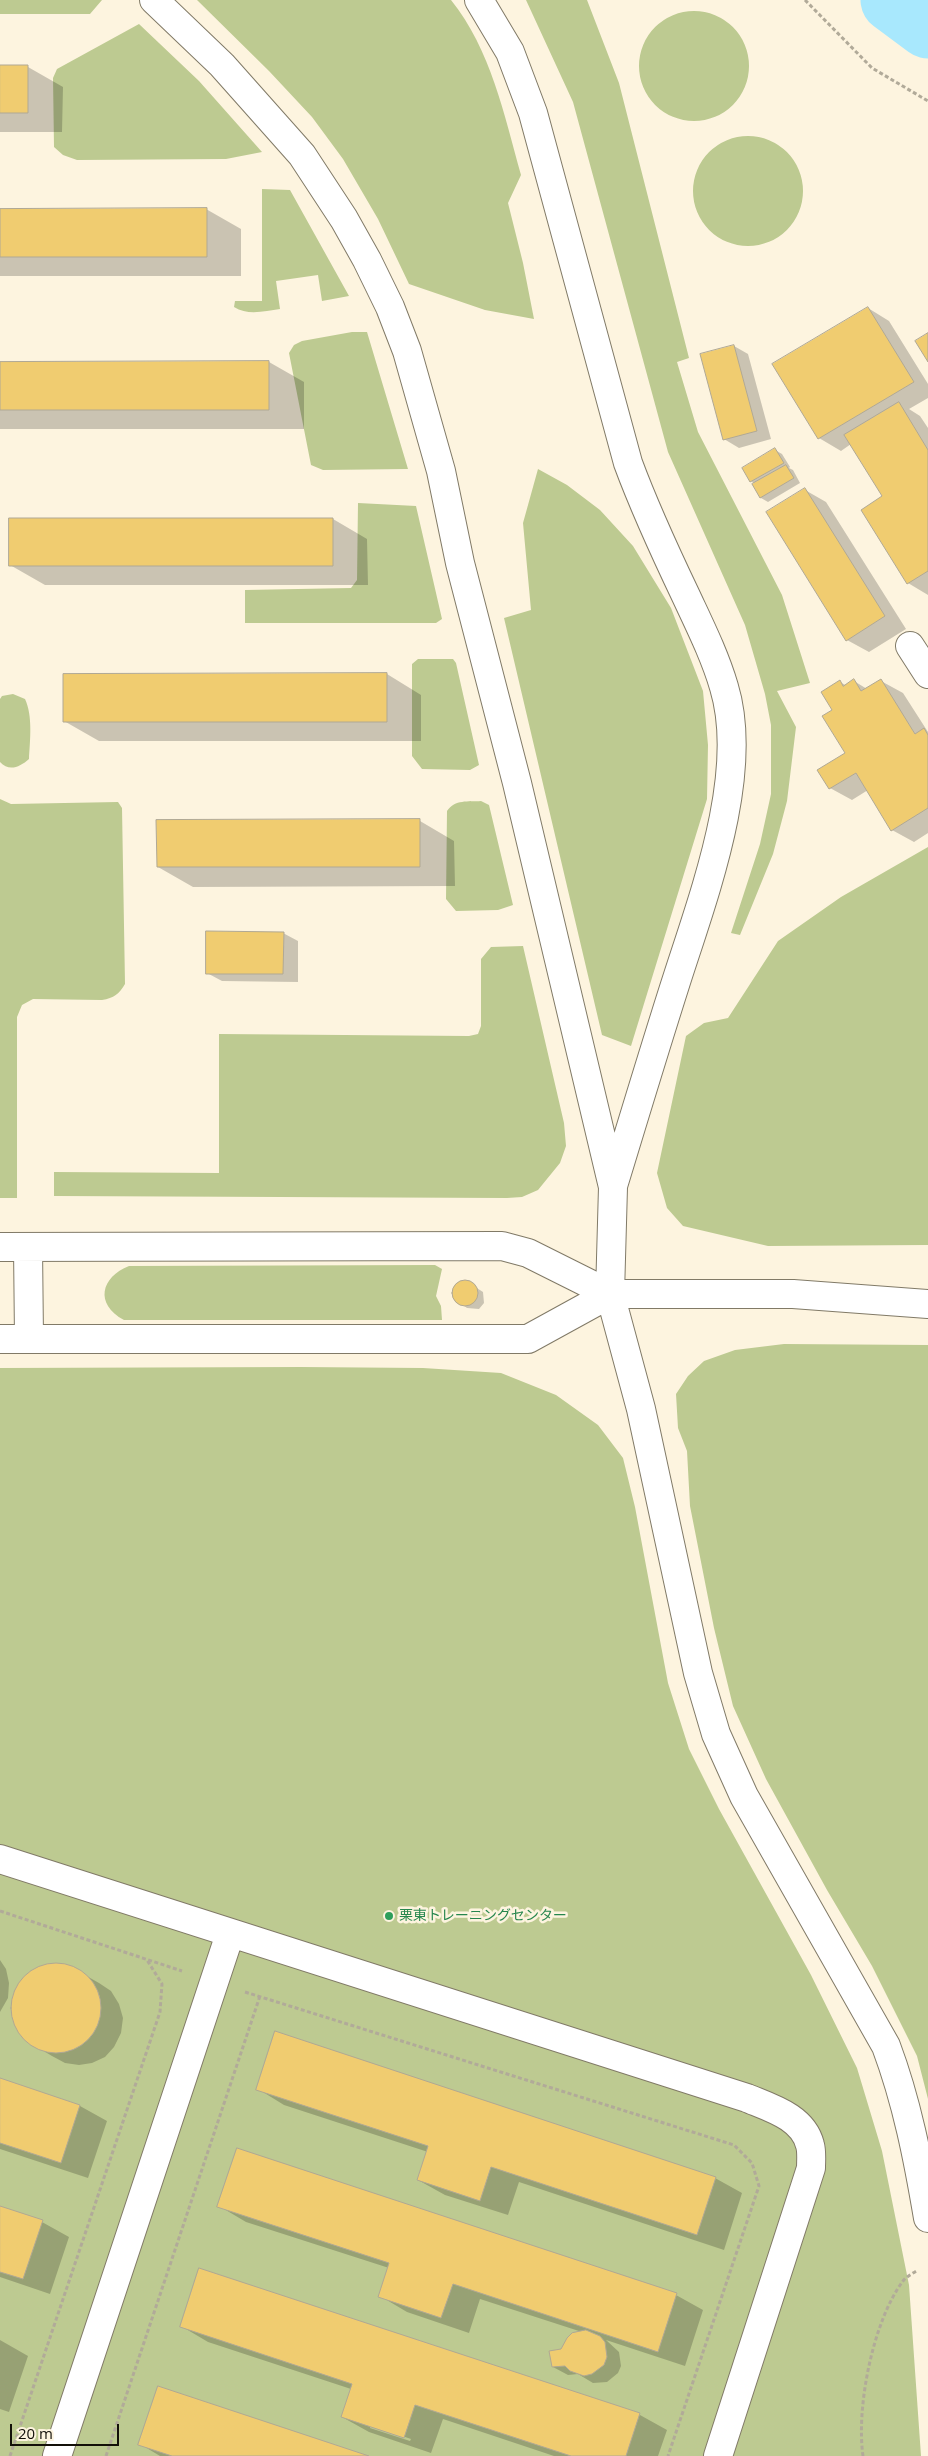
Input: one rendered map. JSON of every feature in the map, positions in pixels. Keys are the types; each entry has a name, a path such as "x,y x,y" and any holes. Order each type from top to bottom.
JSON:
{"street":[{"path":"154,0 222,65 302,155 344,219 367,260 404,342 441,471 460,563 517,783 613,1187 610,1294 641,1409 698,1673 716,1734 744,1796 886,2046 900,2083 916,2148 928,2218"},
{"path":"479,0 510,52 533,113 628,463 644,505 708,642 725,688 730,717 731,779 725,811 703,896 613,1187"},
{"path":"910,646 928,674"},
{"path":"0,1247 502,1246 528,1253 610,1294 793,1294 928,1304"},
{"path":"28,1247 29,1338"},
{"path":"0,1339 528,1339 610,1294"},
{"path":"0,1859 748,2098 784,2113 800,2126 810,2144 811,2168 718,2456"},
{"path":"57,2456 230,1934"}],"path":[{"path":"805,0 872,68 928,101"},
{"path":"0,1912 214,1982 734,2146 752,2164 759,2186 668,2456"},
{"path":"10,2456 160,2012 162,1984 146,1960"},
{"path":"106,2456 260,1996"},
{"path":"863,2456 861,2439 864,2397 876,2337 887,2307 904,2280 918,2270"}],"green space":[{"path":"0,0 102,0 90,14 0,14"},
{"path":"197,0 451,0 465,19 495,83 521,175 508,203 523,263 534,319 485,310 409,284 378,219 343,159 312,117 269,71"},
{"path":"526,0 587,0 619,83 689,358 677,362 698,432 782,595 810,683 777,691 796,727 787,801 773,854 740,935 731,933 760,844 771,794 771,725 765,694 745,625 668,452 573,102"},
{"path":"694,11 715,15 733,27 745,45 749,66 745,87 733,105 715,117 694,121 673,117 655,105 643,87 639,66 643,45 655,27 673,15"},
{"path":"139,24 199,81 262,152 226,159 77,160 63,155 54,147 53,78 57,69"},
{"path":"748,136 769,140 787,152 799,170 803,191 799,212 787,230 769,242 748,246 727,242 709,230 697,212 693,191 697,170 709,152 727,140"},
{"path":"262,189 290,190 349,296 322,301 318,275 276,281 280,309 251,312 234,307 235,301 262,301"},
{"path":"352,332 367,332 408,469 323,470 311,465 289,353 294,345 302,341"},
{"path":"538,469 567,485 600,510 633,546 671,608 703,691 708,745 707,799 631,1046 602,1035 504,618 531,610 523,523"},
{"path":"358,503 416,506 442,619 436,623 245,623 245,590 351,588 357,580"},
{"path":"418,659 453,659 456,663 479,765 470,770 422,769 412,756 412,664"},
{"path":"13,694 25,699 28,706 30,737 29,759 11,768 0,762 0,699 2,696"},
{"path":"0,799 11,804 118,802 122,808 125,984 116,995 102,1000 33,999 22,1005 17,1017 17,1198 0,1198"},
{"path":"481,801 489,805 513,905 498,910 456,911 446,899 447,811 458,803"},
{"path":"928,847 928,1245 768,1246 683,1226 667,1208 657,1173 686,1036 704,1023 728,1018 778,941 841,897"},
{"path":"523,946 564,1123 566,1146 560,1163 538,1190 522,1197 507,1198 54,1196 54,1172 219,1173 219,1034 469,1036 478,1034 481,1026 481,959 491,947"},
{"path":"435,1265 442,1269 436,1296 441,1306 442,1320 124,1320 114,1314 105,1299 107,1284 112,1277 129,1266"},
{"path":"784,1344 928,1345 928,2099 917,2056 872,1966 827,1890 766,1779 733,1706 714,1628 690,1506 687,1451 678,1428 676,1394 688,1376 704,1361 735,1350"},
{"name":"栗東トレーニングセンター","path":"0,1368 423,1368 501,1373 556,1395 598,1425 623,1458 635,1507 668,1683 689,1749 719,1809 811,1975 857,2068 882,2151 909,2285 921,2456 0,2456"}],"building":[{"path":"0,65 28,65 28,113 0,113"},
{"path":"207,208 207,257 0,257 0,209"},
{"path":"868,307 914,382 818,439 772,364"},
{"path":"928,333 928,362 915,341"},
{"path":"734,345 757,431 723,440 700,354"},
{"path":"269,361 269,410 0,410 0,362"},
{"path":"899,402 928,450 928,571 907,584 861,510 882,496 844,435"},
{"path":"775,448 784,463 750,482 742,468"},
{"path":"786,465 794,478 760,498 752,484"},
{"path":"805,488 885,616 846,641 766,512"},
{"path":"9,518 333,518 333,566 9,566"},
{"path":"387,673 387,722 63,722 63,674"},
{"path":"854,679 861,691 881,679 915,734 924,728 928,735 928,808 891,831 856,773 829,789 817,770 845,753 822,716 832,710 821,692 840,680 843,686"},
{"path":"420,819 420,867 157,867 156,820"},
{"path":"206,931 284,932 283,974 206,974"},
{"path":"465,1280 474,1284 478,1293 474,1302 465,1306 456,1302 452,1293 456,1284"},
{"path":"56,1963 73,1967 88,1976 97,1991 101,2008 97,2025 88,2040 73,2049 56,2053 39,2049 24,2040 15,2025 11,2008 15,1991 24,1976 39,1967"},
{"path":"275,2031 716,2177 697,2235 491,2167 480,2201 417,2180 428,2146 256,2090"},
{"path":"0,2078 80,2105 61,2163 0,2143"},
{"path":"237,2148 677,2293 658,2352 453,2284 441,2318 378,2297 389,2263 217,2207"},
{"path":"0,2206 43,2220 23,2279 0,2272"},
{"path":"199,2268 640,2413 626,2456 571,2456 415,2405 404,2438 341,2417 352,2384 180,2327"},
{"path":"586,2330 600,2336 605,2342 607,2357 604,2365 592,2374 584,2376 570,2371 565,2366 552,2367 549,2351 561,2349 572,2333"},
{"path":"158,2386 369,2456 172,2456 138,2445"}],"waterway":[{"path":"893,0 928,26"}],"place":[{"name":"栗東トレーニングセンター","path":"389,1916"}]}
